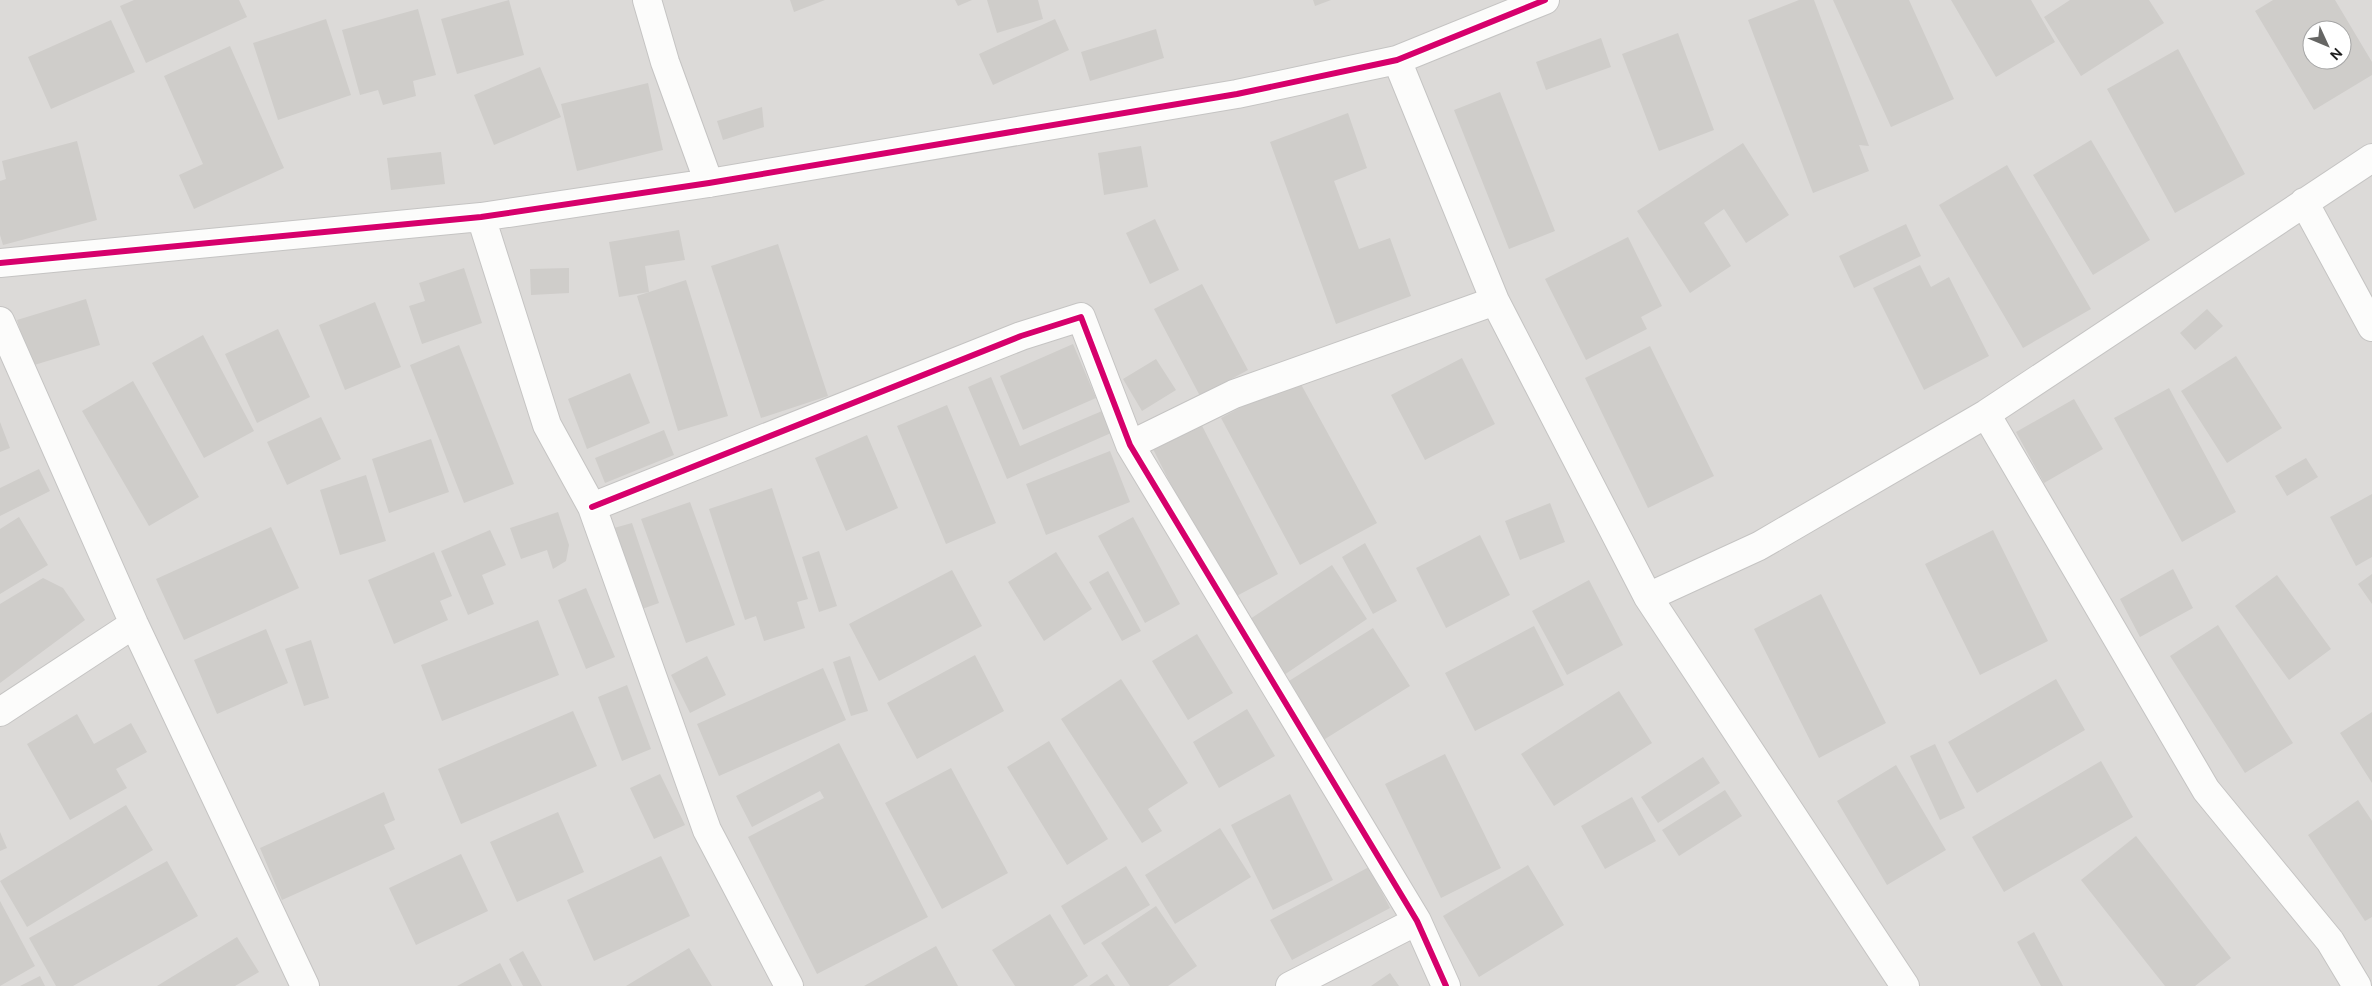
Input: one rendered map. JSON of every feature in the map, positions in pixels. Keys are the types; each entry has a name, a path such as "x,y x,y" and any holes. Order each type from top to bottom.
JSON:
{"street":[{"path":"647,0 666,62 709,183"},
{"path":"0,263 481,217 709,183 1237,94 1397,60 1545,0"},
{"path":"1397,60 1495,301 1648,598 1905,986"},
{"path":"1648,598 1759,546 1986,414 2372,158"},
{"path":"2304,202 2372,327"},
{"path":"481,217 548,425 592,507 707,830 789,986"},
{"path":"1130,445 1234,394 1495,301"},
{"path":"592,507 1021,336 1081,317 1130,445 1417,921 1446,986"},
{"path":"0,321 134,624 304,986"},
{"path":"1986,414 2206,790 2330,942 2357,986"},
{"path":"0,712 134,624"},
{"path":"1290,986 1417,921"}],"shaded area":[{"path":"0,0 2372,0 2372,986 0,986"}],"building":[{"path":"134,0 239,0 247,17 146,63 120,6"},
{"path":"509,0 524,55 457,74 441,19"},
{"path":"790,0 825,0 794,12"},
{"path":"955,0 972,0 958,6"},
{"path":"987,0 1038,0 1043,19 997,33"},
{"path":"1313,0 1331,0 1315,6"},
{"path":"1799,0 1814,0 1869,146 1859,145 1869,171 1813,193 1748,20"},
{"path":"1833,0 1909,0 1954,99 1891,127"},
{"path":"1951,0 2031,0 2055,42 1996,77"},
{"path":"2070,0 2149,0 2164,23 2081,76 2044,17"},
{"path":"2273,0 2335,0 2347,20 2302,20 2302,70 2352,70 2352,28 2372,62 2372,75 2314,110 2255,11"},
{"path":"418,9 436,75 413,81 416,96 383,105 378,90 360,95 342,30"},
{"path":"326,19 351,95 278,120 253,43"},
{"path":"1055,19 1069,50 993,85 979,54"},
{"path":"111,20 135,72 51,109 28,57"},
{"path":"1156,29 1164,58 1090,81 1081,52"},
{"path":"1678,33 1714,130 1659,151 1622,54"},
{"path":"1601,38 1611,67 1546,90 1536,62"},
{"path":"230,46 284,168 194,209 179,175 203,164 164,76"},
{"path":"2178,49 2245,174 2175,213 2107,89"},
{"path":"540,67 561,117 494,145 474,95"},
{"path":"648,83 663,150 577,171 561,104"},
{"path":"1500,92 1555,231 1509,249 1454,110"},
{"path":"762,107 764,127 723,140 717,121"},
{"path":"1348,113 1367,168 1334,181 1359,249 1390,238 1411,296 1336,324 1270,142"},
{"path":"2091,140 2150,240 2093,275 2033,175"},
{"path":"77,141 97,220 3,245 0,235 0,181 6,179 2,161"},
{"path":"1743,143 1789,215 1746,243 1724,209 1704,223 1731,266 1690,293 1637,211"},
{"path":"1141,146 1148,187 1104,195 1098,153"},
{"path":"441,152 445,184 391,190 387,158"},
{"path":"2007,165 2091,309 2023,348 1939,205"},
{"path":"1155,219 1179,270 1150,284 1126,233"},
{"path":"1906,224 1921,256 1854,288 1839,256"},
{"path":"679,230 685,260 645,266 649,292 619,297 609,242"},
{"path":"1628,237 1662,306 1641,317 1647,329 1586,360 1545,279"},
{"path":"778,244 828,396 761,418 711,266"},
{"path":"1920,265 1931,287 1949,277 1989,356 1924,390 1873,288"},
{"path":"464,268 482,323 422,344 409,306 425,301 419,283"},
{"path":"569,268 569,293 531,295 530,269"},
{"path":"686,280 728,416 678,431 637,296"},
{"path":"1202,284 1248,370 1200,396 1154,309"},
{"path":"86,299 100,345 31,366 17,320"},
{"path":"375,302 401,367 345,390 319,325"},
{"path":"2207,309 2223,326 2195,350 2180,333"},
{"path":"278,329 310,397 257,423 225,354"},
{"path":"203,335 254,431 204,458 152,363"},
{"path":"1073,344 1096,398 1023,430 1000,376"},
{"path":"459,345 514,484 464,503 410,365"},
{"path":"1650,346 1714,476 1648,508 1585,378"},
{"path":"2236,356 2282,428 2227,463 2181,391"},
{"path":"1462,358 1495,424 1425,460 1391,395"},
{"path":"1156,359 1176,390 1142,411 1123,379"},
{"path":"630,373 650,423 587,449 568,399"},
{"path":"991,377 1020,446 1102,411 1111,433 1007,479 968,387"},
{"path":"1297,377 1377,523 1300,565 1221,418"},
{"path":"133,381 199,497 149,526 82,411"},
{"path":"2169,388 2236,512 2182,542 2114,418"},
{"path":"2074,399 2103,449 2044,483 2016,432"},
{"path":"947,405 996,523 946,544 897,426"},
{"path":"1197,416 1278,574 1229,600 1149,441"},
{"path":"321,417 341,459 287,485 267,442"},
{"path":"0,422 10,448 0,452"},
{"path":"664,430 674,455 605,483 595,458"},
{"path":"867,435 898,508 846,531 815,458"},
{"path":"431,439 449,492 389,513 372,459"},
{"path":"1110,451 1130,502 1046,535 1026,484"},
{"path":"2306,458 2318,477 2287,496 2275,476"},
{"path":"39,469 50,491 0,516 0,488"},
{"path":"366,475 386,541 340,555 320,490"},
{"path":"772,488 808,599 797,602 805,628 764,641 756,616 745,620 709,509"},
{"path":"2372,494 2372,557 2356,566 2330,517"},
{"path":"690,502 735,625 686,643 641,519"},
{"path":"1550,503 1565,542 1520,560 1505,521"},
{"path":"558,512 569,545 566,561 553,569 547,550 521,559 510,528"},
{"path":"19,517 48,565 0,594 0,529"},
{"path":"1133,517 1180,604 1145,623 1098,536"},
{"path":"632,523 659,603 642,609 614,528"},
{"path":"271,527 299,588 184,640 156,579"},
{"path":"490,530 506,565 482,575 494,604 468,615 441,551"},
{"path":"1993,530 2048,641 1980,675 1925,564"},
{"path":"1480,535 1510,595 1446,628 1416,568"},
{"path":"1365,543 1397,601 1373,614 1342,557"},
{"path":"819,551 837,606 819,612 802,557"},
{"path":"434,552 452,596 440,601 448,620 394,644 368,580"},
{"path":"1056,552 1092,609 1044,641 1008,582"},
{"path":"1332,565 1367,619 1284,675 1247,621"},
{"path":"2173,569 2193,608 2140,637 2120,599"},
{"path":"952,570 982,626 879,681 849,624"},
{"path":"1108,571 1141,631 1122,641 1089,582"},
{"path":"2372,574 2372,604 2358,584"},
{"path":"2277,575 2331,649 2289,680 2235,606"},
{"path":"43,578 63,588 85,620 0,683 0,604"},
{"path":"1589,580 1623,645 1567,675 1532,611"},
{"path":"586,588 615,657 586,669 558,600"},
{"path":"1821,594 1886,723 1819,758 1754,629"},
{"path":"538,620 559,675 442,721 421,665"},
{"path":"2218,625 2293,743 2245,773 2170,656"},
{"path":"1534,626 1564,685 1475,731 1445,673"},
{"path":"1373,628 1410,686 1317,744 1281,686"},
{"path":"266,629 288,683 217,714 194,660"},
{"path":"1197,634 1233,693 1188,720 1152,661"},
{"path":"311,640 329,698 304,706 285,649"},
{"path":"975,655 1004,711 917,759 887,703"},
{"path":"707,656 726,695 690,713 671,675"},
{"path":"850,656 868,711 851,716 833,662"},
{"path":"823,668 846,720 719,776 697,724"},
{"path":"1121,679 1188,783 1148,809 1162,831 1142,843 1061,719"},
{"path":"2056,679 2085,730 1977,793 1948,742"},
{"path":"627,685 651,749 622,761 598,697"},
{"path":"1619,691 1652,743 1554,806 1521,754"},
{"path":"1247,709 1275,756 1219,788 1193,742"},
{"path":"573,711 597,766 461,824 438,769"},
{"path":"2372,712 2372,783 2340,733"},
{"path":"77,714 94,744 131,723 147,752 116,769 127,788 70,820 27,744"},
{"path":"1049,741 1108,839 1067,865 1007,767"},
{"path":"839,743 928,917 817,974 748,837 824,798 820,791 752,827 736,796"},
{"path":"1935,744 1965,808 1940,820 1910,756"},
{"path":"1445,754 1501,868 1441,898 1385,784"},
{"path":"1703,757 1720,783 1658,823 1641,797"},
{"path":"2101,761 2133,817 2004,892 1972,837"},
{"path":"1896,765 1946,850 1887,885 1837,801"},
{"path":"951,768 1008,873 942,909 885,803"},
{"path":"660,774 685,825 654,839 630,788"},
{"path":"1725,790 1742,816 1679,856 1662,830"},
{"path":"384,792 395,820 384,825 395,849 282,900 260,848"},
{"path":"1290,794 1333,880 1273,910 1231,825"},
{"path":"1632,797 1656,841 1605,869 1581,826"},
{"path":"2358,800 2372,821 2372,917 2365,921 2308,835"},
{"path":"126,805 153,850 27,927 0,881"},
{"path":"558,812 584,872 517,902 490,842"},
{"path":"1220,828 1251,877 1175,924 1145,875"},
{"path":"0,832 7,848 0,851"},
{"path":"2136,836 2231,958 2195,986 2165,986 2081,880"},
{"path":"461,854 488,911 416,945 389,888"},
{"path":"661,856 690,916 594,961 567,900"},
{"path":"167,861 198,916 73,986 56,986 29,938"},
{"path":"1528,865 1564,925 1479,977 1443,916"},
{"path":"1126,866 1150,905 1084,945 1061,906"},
{"path":"1369,867 1390,908 1292,960 1270,920"},
{"path":"0,901 35,966 0,986"},
{"path":"1156,906 1197,966 1168,986 1130,986 1101,943"},
{"path":"1050,914 1088,976 1073,986 1015,986 992,950"},
{"path":"2034,932 2063,986 2041,986 2017,942"},
{"path":"237,937 259,972 235,986 157,986"},
{"path":"936,946 958,986 864,986"},
{"path":"689,948 712,986 626,986"},
{"path":"523,951 542,986 523,986 509,959"},
{"path":"500,963 512,986 457,986"},
{"path":"1390,973 1399,986 1371,986"},
{"path":"1107,974 1115,986 1089,986"},
{"path":"40,976 45,986 20,986"}],"cycle path":[{"path":"0,263 481,217 709,183 1237,94 1397,60 1545,0"},
{"path":"592,507 1021,336 1081,317 1130,445 1417,921 1446,986"}]}
